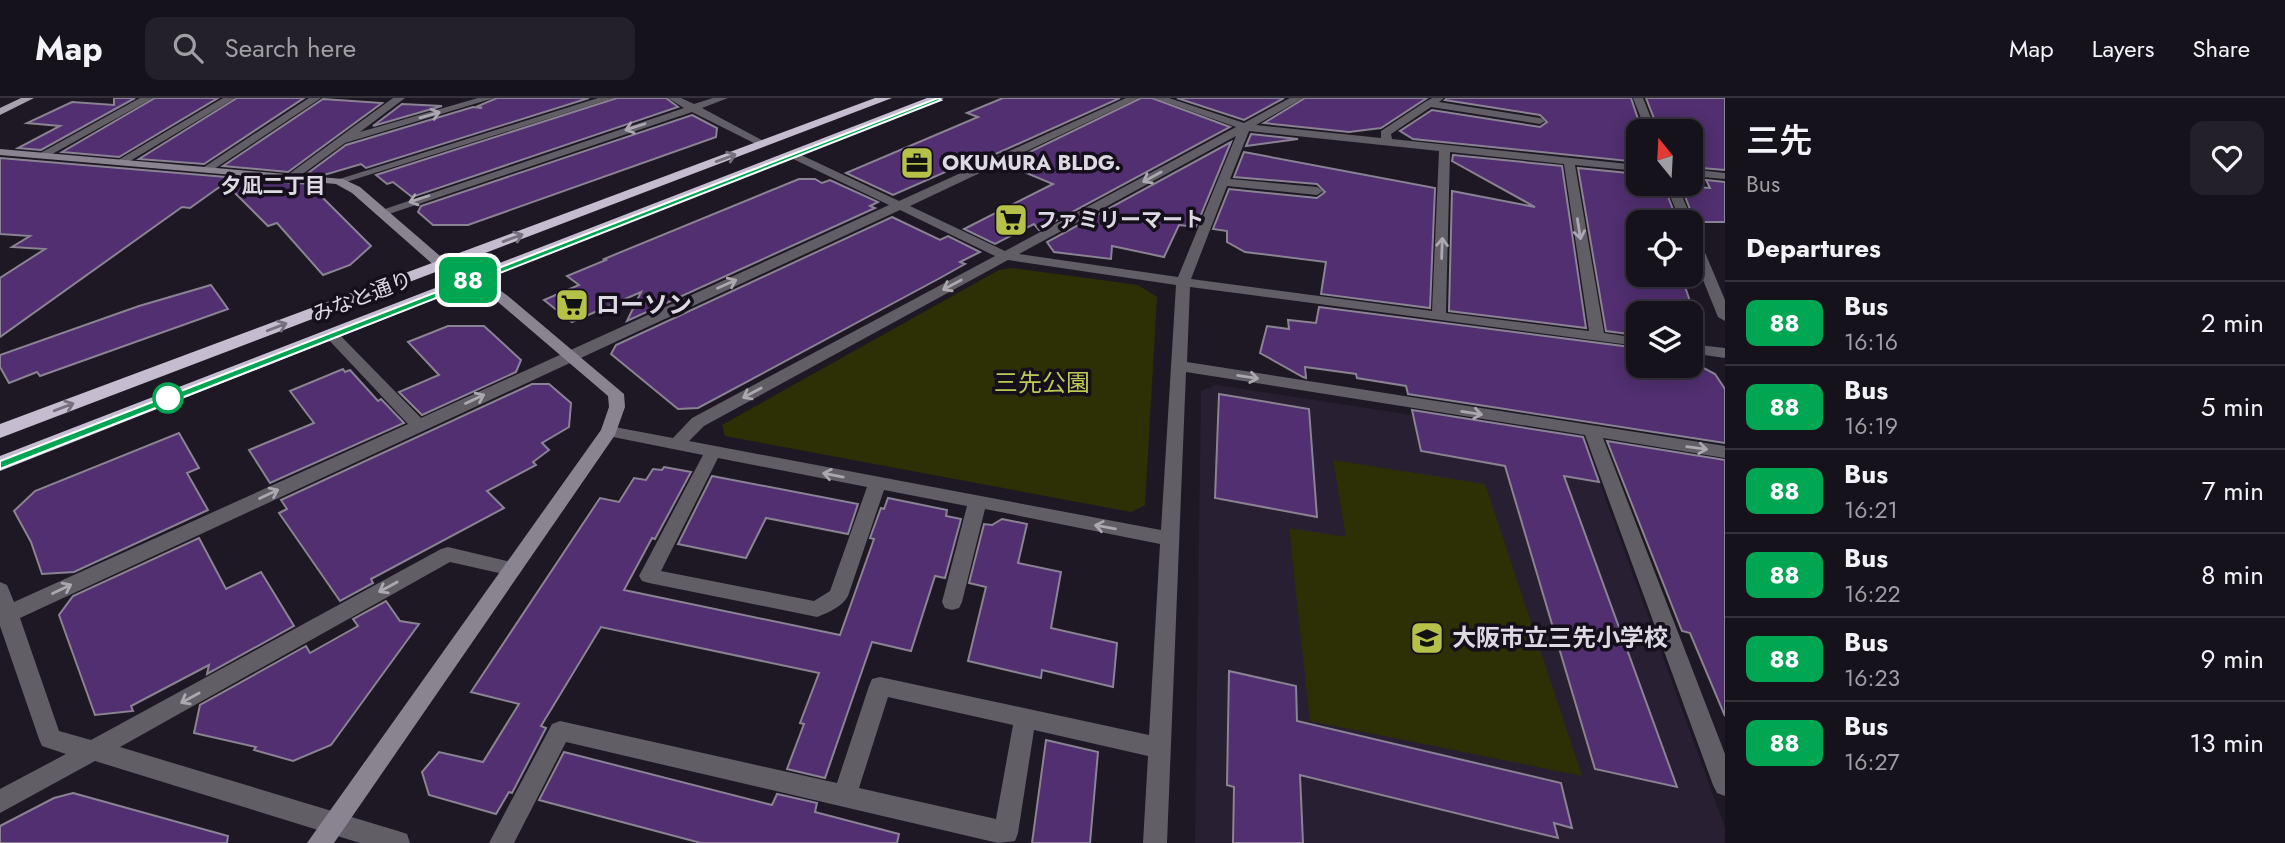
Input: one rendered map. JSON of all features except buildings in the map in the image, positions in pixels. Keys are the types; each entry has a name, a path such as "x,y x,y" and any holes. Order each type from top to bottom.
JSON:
{"highway":[{"name":"みなと通り","path":"0,431 886,98"},
{"name":"みなと通り","path":"0,464 938,98"}],"main road":[{"path":"0,112 29,98"}],"street":[{"path":"41,156 148,98"},
{"path":"121,162 230,98"},
{"path":"207,169 316,98"},
{"path":"293,176 400,98"},
{"path":"341,141 489,98"},
{"path":"339,181 609,98"},
{"path":"673,98 764,144"},
{"path":"382,212 723,98"},
{"path":"4,616 1134,98"},
{"path":"676,444 698,422 1298,98"},
{"path":"1638,98 1646,119"},
{"path":"1166,99 1245,127 1626,167"},
{"path":"1387,143 1385,133 1434,101 1540,121"},
{"path":"1155,843 1183,282 1245,127"},
{"path":"1439,316 1445,149"},
{"path":"0,152 339,181 356,190 442,265 473,278 503,299 616,394 617,407 609,431 326,834"},
{"path":"793,155 1006,256 1626,340"},
{"path":"1191,155 1230,163"},
{"path":"1569,162 1597,336"},
{"path":"1703,173 1725,176"},
{"path":"1223,182 1317,191"},
{"path":"1703,260 1722,303 1725,317"},
{"path":"331,334 419,425"},
{"path":"1703,349 1725,352"},
{"path":"1180,366 1725,452"},
{"path":"609,431 1172,539"},
{"path":"1592,432 1725,785"},
{"path":"713,451 649,576 817,609 838,596 877,484"},
{"path":"952,602 977,503"},
{"path":"0,802 448,554 512,569"},
{"path":"0,590 4,616 50,739 96,751 326,834 398,843"},
{"path":"845,796 880,686 1160,748"},
{"path":"501,843 561,731 1006,833 1025,719"}],"shaded area":[{"name":"大阪市立三先小学校","path":"1216,385 1575,440 1587,448 1725,828 1725,843 1195,843 1201,391"}],"green space":[{"name":"三先公園","path":"1012,268 1138,285 1157,297 1145,505 1131,512 725,436 722,425 999,270"},
{"path":"1333,460 1485,484 1582,776 1310,721 1289,528 1346,537"}],"bus line":[{"name":"88","path":"0,464 938,98"}],"place":[{"name":"OKUMURA BLDG.","path":"917,163"},
{"name":"ファミリーマート","path":"1011,220"},
{"name":"ローソン","path":"572,305"},
{"name":"大阪市立三先小学校","path":"1427,638"}],"district":[{"name":"夕凪二丁目","path":"273,186"}]}
